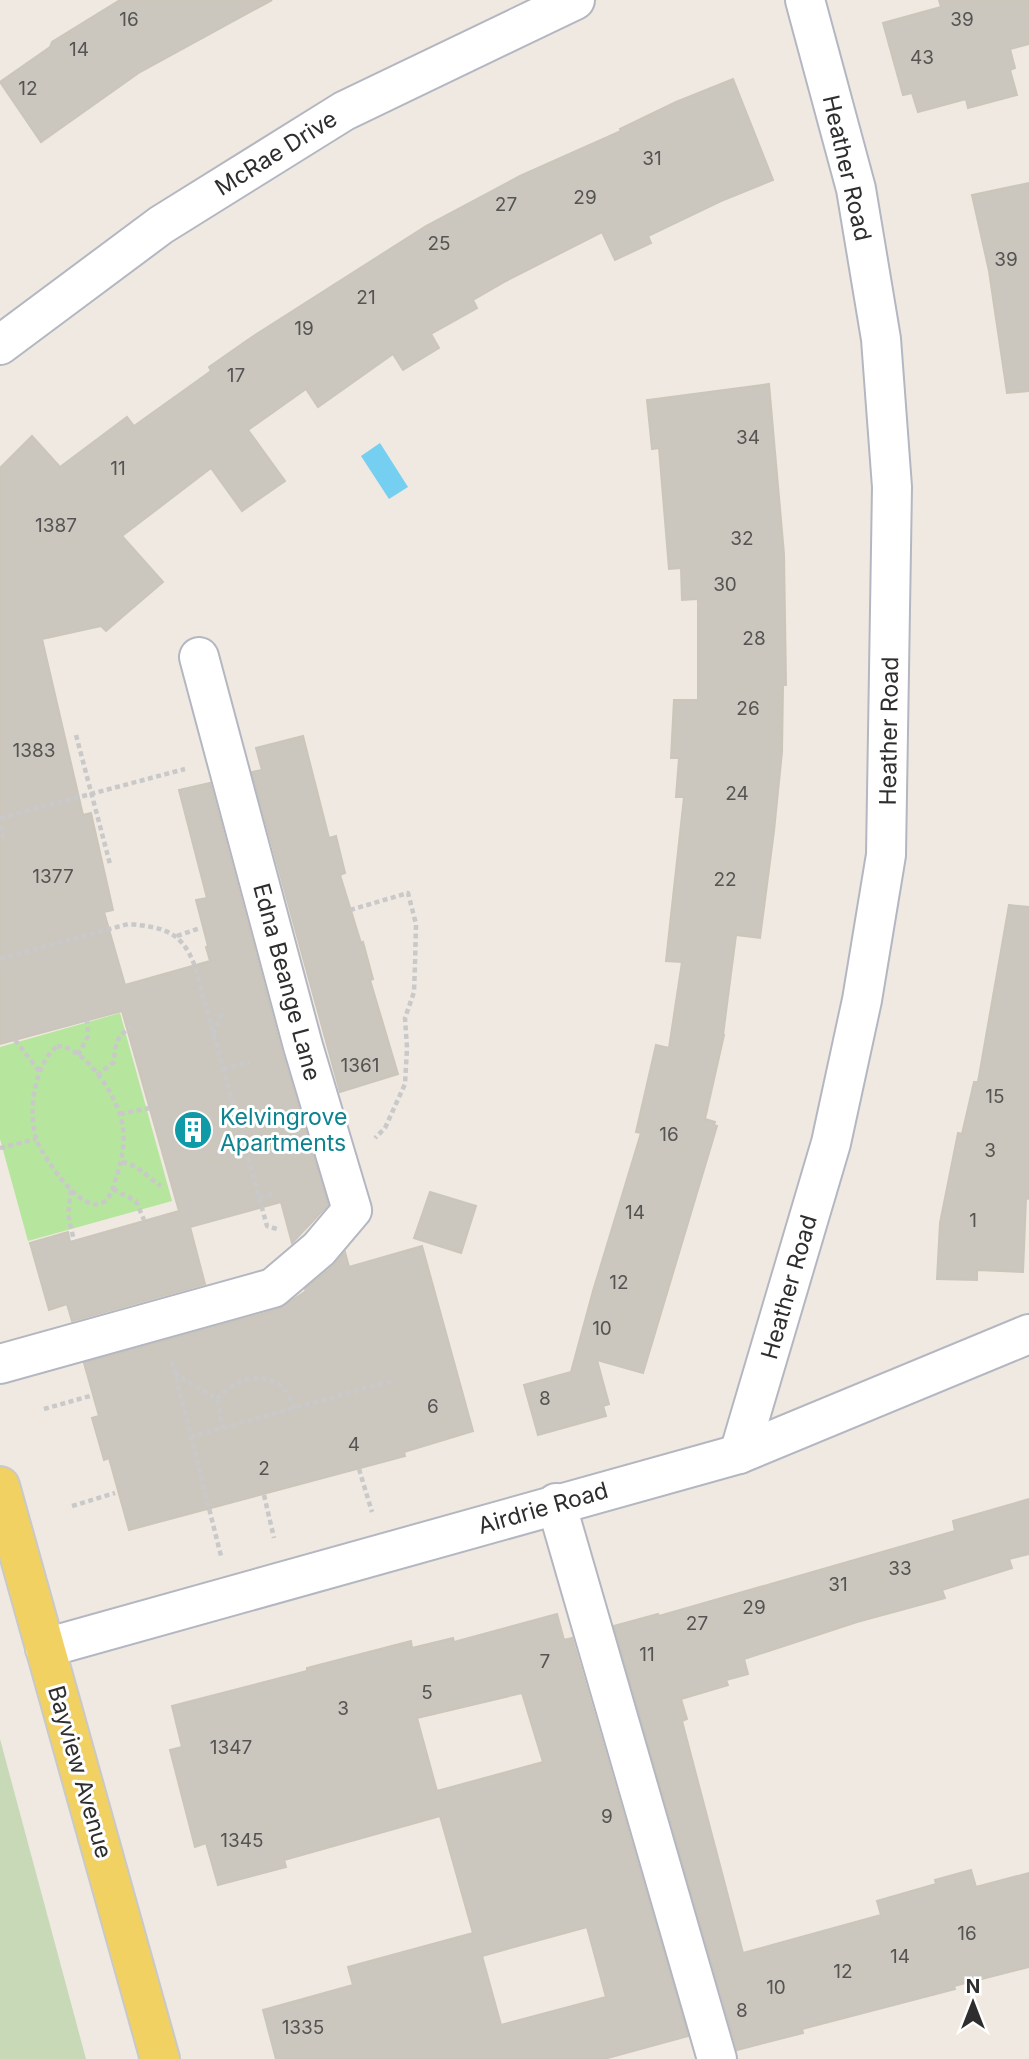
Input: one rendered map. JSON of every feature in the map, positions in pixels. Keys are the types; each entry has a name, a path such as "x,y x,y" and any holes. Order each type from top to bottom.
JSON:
{"main road":[{"name":"Bayview Avenue","path":"0,1486 160,2059"}],"street":[{"name":"McRae Drive","path":"0,345 54,302 161,225 344,111 575,0"},
{"name":"Heather Road","path":"739,1454 831,1143 862,1000 886,855 892,487 881,339 856,189 805,0"},
{"name":"Edna Beange Lane","path":"0,1364 273,1288 320,1249 352,1210 303,1046 199,657"},
{"name":"Airdrie Road","path":"45,1648 739,1454 1029,1334"},
{"path":"556,1503 717,2059"}],"path":[{"path":"76,734 110,864"},
{"path":"0,818 226,758"},
{"path":"0,826 4,840"},
{"path":"337,1160 366,1145 385,1128 398,1103 405,1084 405,1018 414,992 415,979 416,924 408,893 350,910"},
{"path":"0,959 128,924 149,926 177,936 188,948 191,956 267,1226 285,1230 320,1249"},
{"path":"177,936 200,928"},
{"path":"213,1034 225,1010"},
{"path":"78,1055 88,1036 87,1020"},
{"path":"97,1076 114,1062 115,1043 120,1033 131,1027"},
{"path":"15,1040 40,1071"},
{"path":"57,1046 65,1046 78,1055 88,1063 112,1095 123,1130 122,1161 113,1189 100,1204 92,1204 71,1190 47,1161 37,1139 33,1108 40,1071 50,1052 57,1046"},
{"path":"223,1069 250,1062"},
{"path":"120,1114 150,1108"},
{"path":"0,1148 37,1139"},
{"path":"122,1161 136,1165 151,1180 161,1185"},
{"path":"113,1189 136,1201 144,1220"},
{"path":"71,1190 68,1214 74,1241"},
{"path":"259,1197 277,1193"},
{"path":"165,1318 173,1372 223,1564"},
{"path":"173,1372 217,1399 223,1428"},
{"path":"217,1399 227,1388 243,1378 264,1378 281,1385 295,1409"},
{"path":"190,1437 395,1380"},
{"path":"44,1409 90,1395"},
{"path":"359,1469 374,1520"},
{"path":"72,1506 115,1493"},
{"path":"264,1495 276,1547"}],"green space":[{"path":"120,1013 172,1201 28,1241 0,1139 0,1047"},
{"path":"0,1739 86,2059 0,2059"}],"water":[{"path":"380,443 408,487 389,499 361,456"}],"building":[{"path":"120,0 272,0 140,72 41,142 0,82 50,47 52,42"},
{"path":"939,0 1029,0 1029,44 1010,49 1015,68 1010,70 1017,95 968,108 966,99 918,112 912,93 903,95 883,23 941,7"},
{"path":"733,79 773,180 648,236 651,243 615,260 602,232 473,300 477,308 431,334 439,348 403,370 393,354 318,407 306,389 248,430 285,481 242,511 211,468 122,536 163,582 106,631 101,626 42,639 83,815 91,813 113,910 104,912 125,985 210,961 196,900 207,898 179,790 210,783 282,1052 328,1205 292,1243 281,1202 190,1227 205,1284 72,1321 67,1304 49,1310 30,1243 68,1232 70,1242 179,1211 122,1011 0,1044 0,468 32,436 60,467 127,417 134,426 211,371 209,367 249,339 426,226 520,176 621,131 620,129 676,102"},
{"path":"1029,183 1029,391 1007,393 989,271 972,195"},
{"path":"769,384 784,554 786,685 783,685 782,752 774,831 760,938 736,935 724,1035 705,1119 715,1122 714,1125 717,1126 643,1373 597,1360 609,1404 603,1406 606,1416 538,1435 524,1385 571,1372 641,1133 636,1132 656,1045 669,1048 682,962 666,961 684,797 676,797 679,758 671,758 674,700 698,700 698,599 682,600 681,568 669,569 659,448 652,449 647,400"},
{"path":"303,736 329,838 336,836 345,873 340,875 361,943 363,942 373,979 370,980 398,1074 340,1092 252,772 262,770 256,748"},
{"path":"1009,905 1029,907 1029,1199 1026,1198 1023,1272 977,1270 977,1280 937,1279 940,1223 958,1133 962,1134 974,1082 978,1082"},
{"path":"430,1192 476,1206 461,1253 414,1238"},
{"path":"422,1246 473,1431 404,1452 405,1456 129,1530 109,1458 104,1460 92,1418 99,1416 84,1363 279,1309 306,1291 305,1289 333,1266 345,1252 349,1267"},
{"path":"1029,1499 1029,1554 1009,1559 1012,1568 942,1590 945,1598 857,1622 744,1659 748,1674 726,1680 728,1685 681,1699 687,1719 682,1721 743,1953 881,1915 877,1901 936,1884 935,1880 971,1870 976,1887 1029,1873 1029,1967 802,2029 803,2033 737,2050 614,1626 658,1614 659,1616 955,1531 953,1521"},
{"path":"557,1614 564,1640 572,1638 688,2036 604,2059 276,2059 263,2010 353,1985 348,1967 473,1933 440,1816 284,1860 286,1867 218,1885 206,1843 195,1847 170,1750 182,1747 172,1706 411,1641 412,1648 453,1638 454,1642","holes":["522,1693 543,1762 437,1791 417,1718","587,1927 606,1997 501,2025 482,1956"]}],"place":[{"name":"Kelvingrove Apartments","path":"193,1130"}]}
